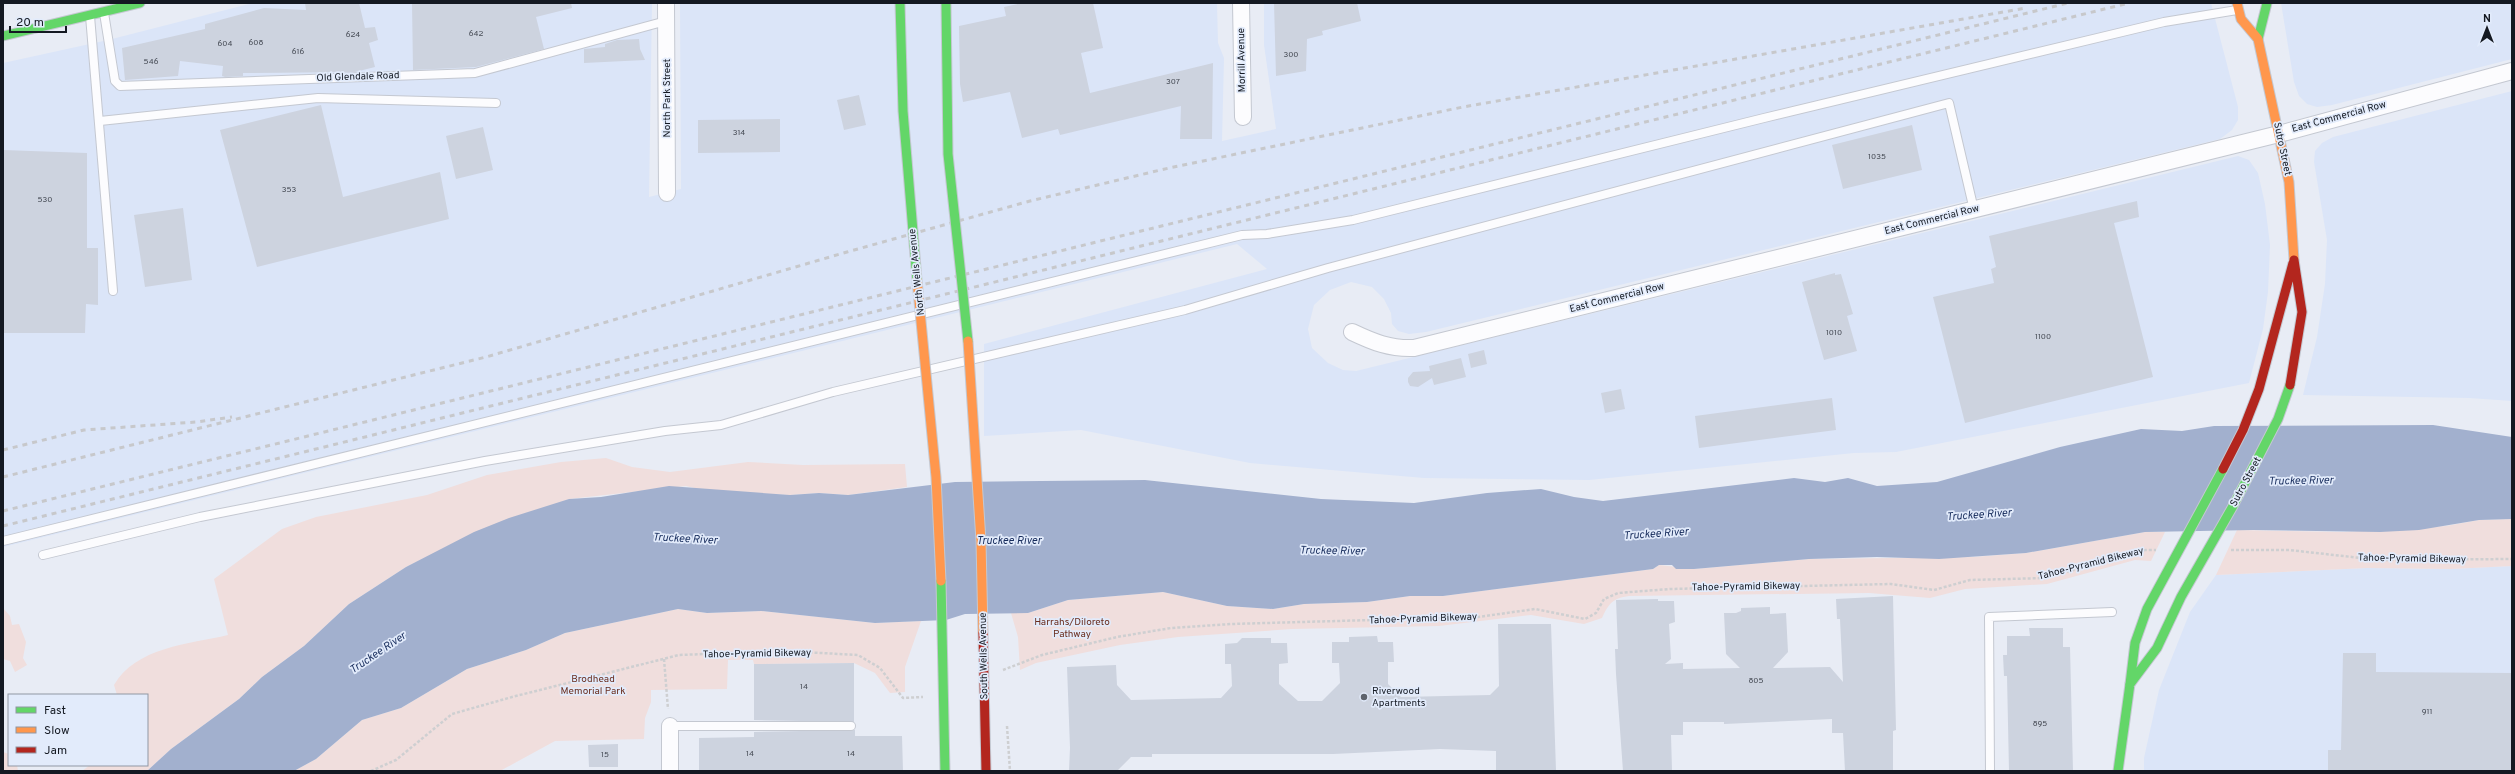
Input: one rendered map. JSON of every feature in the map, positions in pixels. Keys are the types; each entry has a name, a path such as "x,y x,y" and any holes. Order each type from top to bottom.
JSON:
{"main road":[{"path":"3,36 140,3"},
{"name":"North Wells Avenue","path":"900,3 904,145 934,438 939,542 945,771"},
{"name":"South Wells Avenue","path":"946,3 948,154 970,361 981,541 986,771"},
{"name":"Sutro Street","path":"2258,39 2267,3"},
{"name":"Sutro Street","path":"2130,684 2157,648 2181,597 2233,506 2278,419 2290,385 2302,312 2294,260 2289,182 2279,134 2258,39 2242,19 2237,7"},
{"name":"Sutro Street","path":"2118,771 2130,684 2131,660 2138,628 2151,598 2184,542 2243,430 2254,405 2264,376 2278,312 2294,260"}],"street":[{"name":"North Park Street","path":"666,3 667,193"},
{"name":"Morrill Avenue","path":"1241,3 1243,117"},
{"name":"East Commercial Row","path":"1352,332 1378,344 1396,348 1414,348 2279,134 2512,71"},
{"path":"670,726 670,771"}],"lane":[{"path":"3,541 1242,235 1267,234 1354,220 1764,118 2164,22 2237,7"},
{"name":"Old Glendale Road","path":"104,12 115,81 120,86 475,73 666,21"},
{"path":"90,15 113,291"},
{"path":"100,121 318,98 496,103"},
{"path":"43,555 200,517 485,461 666,430 721,425 833,392 1185,310 1328,268 1949,103 1974,210"},
{"path":"1990,771 1989,617 2112,612"},
{"path":"670,726 851,726"}],"path":[{"name":"Tahoe-Pyramid Bikeway","path":"998,671 1042,655 1117,637 1171,628 1231,624 1478,617 1535,609 1585,619 1596,613 1604,599 1618,593 1670,589 1891,584 1934,590 1970,580 2045,578 2145,550 2160,550"},
{"name":"Tahoe-Pyramid Bikeway","path":"2229,550 2289,550 2379,560 2512,559"},
{"name":"Tahoe-Pyramid Bikeway","path":"371,771 396,760 452,714 512,697 680,655 784,651 858,655 880,668 903,698 929,697"},
{"path":"664,659 670,726"}],"shaded area":[{"path":"253,3 652,3 649,197 681,189 680,3 1217,3 1218,43 1224,58 1222,141 1276,129 1264,45 1264,3 2211,3 2238,107 2238,120 2232,130 2220,139 1426,332 1409,334 1398,331 1392,324 1391,313 1384,299 1372,287 1351,282 1330,290 1314,305 1308,329 1312,348 1328,363 1343,370 1356,371 2238,156 2249,160 2258,173 2265,204 2270,245 2268,292 2263,329 2249,383 1896,452 1854,453 1589,480 1424,478 1250,463 1081,430 984,436 984,344 1267,269 1237,244 3,547 3,63 108,40"},
{"path":"2281,3 2512,3 2512,59 2332,105 2317,107 2307,104 2299,96 2294,82"},
{"path":"2512,91 2512,401 2469,398 2303,395 2317,337 2325,284 2327,240 2314,162 2315,151 2322,143 2333,137"},
{"path":"2512,566 2512,771 2144,771 2144,758 2159,690 2190,612 2216,575 2367,568 2451,569"}],"green space":[{"path":"606,458 632,467 670,472 748,462 803,465 905,464 907,487 848,495 819,493 790,495 707,491 686,486 569,499 435,553 406,567 349,604 304,646 262,677 239,699 171,749 147,771 82,771 89,766 148,766 148,694 117,694 114,685 124,672 136,662 149,655 165,649 228,635 214,579 282,529 316,517 427,495 487,475 561,462"},
{"path":"2512,519 2512,566 2451,569 2367,568 2216,575 2237,530 2344,532 2446,526 2479,520"},
{"name":"Harrahs/Diloreto Pathway","path":"2145,532 2165,532 2151,561 2135,560 2047,584 1965,589 1930,598 1869,593 1629,596 1619,598 1612,602 1602,618 1584,624 1531,615 1439,626 1292,629 1178,637 1120,645 1036,663 1020,670 1018,637 1011,613 1028,613 1068,600 1163,592 1227,606 1273,609 1304,604 1367,602 1410,596 1443,596 1653,569 1659,565 1694,569 1809,559 1973,557 2026,553"},
{"path":"3,608 10,616 12,625 19,624 26,642 23,658 27,665 15,672 10,661 3,659"},
{"name":"Brodhead Memorial Park","path":"678,609 707,613 761,611 875,623 921,621 905,667 905,692 890,693 875,673 854,663 754,664 753,660 728,660 727,689 651,690 651,702 645,718 644,739 555,741 500,771 294,771 316,759 362,720 401,708 467,669 526,650 565,633"},
{"path":"3,752 8,754 8,766 17,766 18,771 3,771"}],"water":[{"name":"Truckee River","path":"2433,425 2512,437 2512,519 2479,520 2419,530 2380,532 2253,530 2145,532 2026,553 1939,559 1877,557 1809,559 1694,569 1676,569 1672,565 1659,565 1653,569 1443,596 1410,596 1367,602 1304,604 1273,609 1227,606 1163,592 1068,600 1028,613 965,614 946,620 875,623 761,611 707,613 678,609 565,633 526,650 467,669 401,708 362,720 316,759 294,771 147,771 171,749 239,699 262,677 304,646 349,604 406,567 474,532 509,518 569,499 601,497 669,486 790,495 819,493 848,495 955,482 1145,480 1321,499 1414,503 1487,493 1541,489 1574,497 1603,501 1794,478 1825,482 1848,478 1877,486 1937,482 2060,447 2141,429 2182,431 2214,426"}],"building":[{"path":"305,3 359,3 365,28 375,27 378,40 369,43 375,67 355,72 243,73 243,76 225,77 222,76 223,66 180,61 178,76 125,80 122,48 205,29 205,24 264,8 306,10"},
{"path":"412,3 571,3 572,8 536,17 544,49 476,67 413,70"},
{"path":"1022,3 1093,3 1103,48 1081,53 1090,93 1213,63 1212,139 1180,139 1181,106 1060,135 1058,129 1022,138 1010,92 963,102 960,84 959,26 1006,16 1004,7"},
{"path":"1274,3 1357,3 1361,21 1322,31 1323,35 1307,39 1306,71 1276,76"},
{"path":"639,39 640,49 645,60 584,63 584,49 605,47 605,44 617,40"},
{"path":"859,95 866,125 844,130 837,100"},
{"path":"321,105 343,197 440,172 449,219 257,267 220,130"},
{"path":"780,119 780,152 698,153 698,120"},
{"path":"1912,125 1922,170 1843,189 1832,145"},
{"path":"483,127 493,170 456,179 446,136"},
{"path":"3,150 87,153 87,248 98,248 98,305 86,304 85,333 3,333"},
{"path":"2137,201 2139,217 2114,223 2153,377 1965,423 1933,297 1994,283 1991,269 1996,267 1989,236"},
{"path":"183,208 192,280 145,287 134,215"},
{"path":"1835,273 1835,275 1841,274 1853,314 1847,316 1857,351 1824,360 1802,282"},
{"path":"1484,350 1487,364 1471,368 1468,354"},
{"path":"1461,358 1466,377 1434,385 1432,378 1418,387 1410,386 1408,382 1408,378 1413,372 1430,371 1429,366"},
{"path":"1621,389 1625,409 1605,413 1601,393"},
{"path":"1832,398 1836,430 1699,448 1695,416"},
{"path":"1893,596 1896,730 1893,731 1893,771 1845,771 1843,733 1832,733 1832,719 1724,724 1724,722 1683,722 1683,735 1671,735 1672,770 1623,771 1616,674 1615,649 1618,649 1616,600 1658,599 1658,601 1674,601 1675,622 1669,624 1671,659 1665,664 1683,663 1683,669 1740,668 1726,654 1724,613 1736,613 1741,611 1741,608 1770,607 1770,614 1786,613 1788,652 1773,668 1830,667 1843,682 1840,619 1837,619 1836,599"},
{"name":"Riverwood Apartments","path":"1498,624 1551,624 1556,770 1496,771 1496,751 1440,749 1333,754 1152,754 1152,757 1131,757 1117,771 1069,771 1070,748 1067,667 1116,665 1117,685 1131,700 1221,698 1232,686 1231,664 1225,664 1225,644 1237,643 1242,638 1271,638 1271,643 1287,643 1288,663 1279,664 1279,684 1298,701 1322,701 1340,683 1339,663 1332,663 1332,642 1349,642 1349,637 1377,636 1378,642 1393,642 1394,662 1388,662 1388,684 1401,697 1490,695 1499,686"},
{"path":"2029,628 2063,628 2063,647 2070,647 2073,771 2009,771 2007,676 2004,676 2003,655 2007,655 2007,636 2030,636"},
{"path":"2343,653 2376,653 2376,672 2512,673 2512,771 2328,771 2328,750 2341,750"},
{"path":"854,663 854,722 754,720 754,664"},
{"path":"855,730 855,736 902,736 903,771 699,771 699,738 754,737 754,732"},
{"path":"618,744 618,767 589,767 588,745"}],"railway":[{"path":"3,511 2068,3"},
{"path":"3,526 2129,3"},
{"path":"3,477 486,357 847,252 1030,201 1169,168 1463,107 2026,8"},
{"path":"3,450 84,430 196,422 232,417"}],"traffic: fast":[{"path":"3,36 140,3"},
{"path":"900,3 903,111 917,280"},
{"path":"946,3 948,154 968,341"},
{"path":"2258,39 2267,3"},
{"path":"2130,684 2157,648 2181,597 2233,506 2278,419 2290,385"},
{"path":"2130,684 2135,643 2147,609 2223,469"},
{"path":"941,581 945,771"},
{"path":"2118,771 2130,684"}],"traffic: slow":[{"path":"2237,3 2241,19 2258,39 2289,182 2294,260"},
{"path":"917,280 936,477 941,581"},
{"path":"968,341 981,541 983,633"}],"traffic: jam":[{"path":"2290,385 2302,312 2294,260"},
{"path":"2223,469 2243,430 2259,389 2293,263"},
{"path":"983,633 986,771"}],"place":[{"name":"Riverwood Apartments","path":"1364,697"}]}
